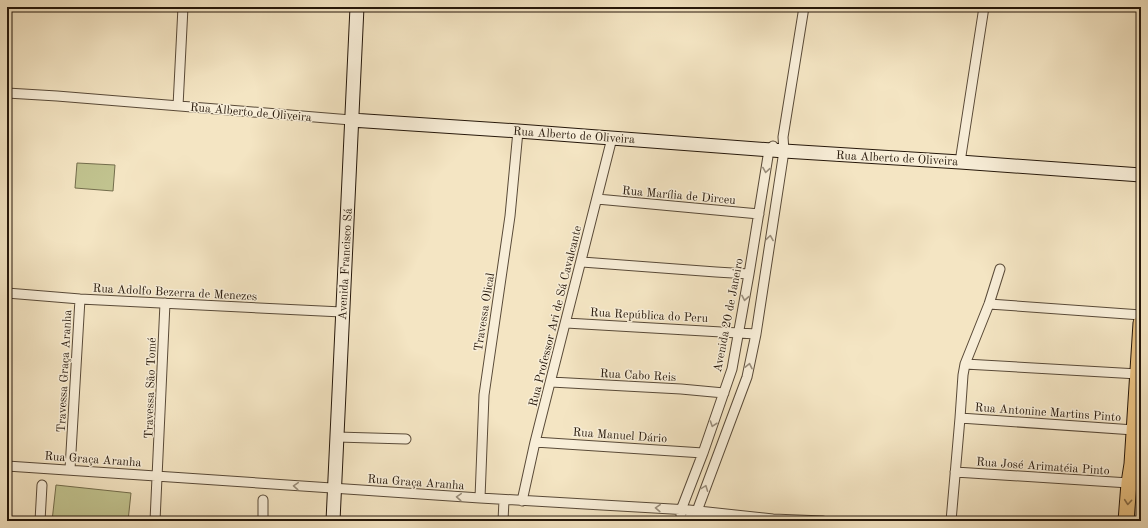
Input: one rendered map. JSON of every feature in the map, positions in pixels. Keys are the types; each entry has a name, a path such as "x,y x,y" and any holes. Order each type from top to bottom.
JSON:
{"main road":[{"path":"1126,521 1129,483 1137,465 1134,430 1141,323"}],"street":[{"path":"178,106 183,7"},
{"name":"Avenida Francisco Sá","path":"333,521 357,7"},
{"path":"686,521 697,511 747,377 756,334 784,152 783,137 804,7"},
{"path":"960,162 984,7"},
{"name":"Rua Alberto de Oliveira","path":"7,93 784,152 960,162 1141,175"},
{"name":"Travessa Olical","path":"480,498 484,395 510,216 518,131"},
{"path":"769,150 783,137"},
{"name":"Rua Professor Ari de Sá Cavalcante","path":"522,501 535,442 582,262 612,138"},
{"name":"Avenida 20 de Janeiro","path":"681,521 681,510 703,453 732,369 769,150"},
{"name":"Rua Marília de Dirceu","path":"597,199 759,214"},
{"path":"582,262 749,274"},
{"path":"951,521 963,375 1000,269"},
{"name":"Rua Adolfo Bezerra de Menezes","path":"7,293 80,299 342,312"},
{"name":"Travessa Graça Aranha","path":"70,470 80,299"},
{"name":"Travessa São Tomé","path":"156,521 165,303"},
{"path":"989,304 1141,315"},
{"name":"Rua República do Peru","path":"566,323 756,334"},
{"path":"966,364 1138,374"},
{"name":"Rua Cabo Reis","path":"551,382 681,389 724,393"},
{"name":"Rua Antonine Martins Pinto","path":"960,418 1134,430"},
{"path":"337,437 406,439"},
{"name":"Rua Manuel Dário","path":"535,442 703,453"},
{"name":"Rua Graça Aranha","path":"7,466 504,500 697,511 773,520 823,521"},
{"name":"Rua José Arimatéia Pinto","path":"955,472 1129,483"},
{"path":"40,521 42,485"},
{"path":"263,500 263,521"},
{"path":"503,521 504,500"}],"green space":[{"path":"77,163 115,165 113,191 75,188"},
{"path":"56,485 131,493 128,521 52,521"}]}
